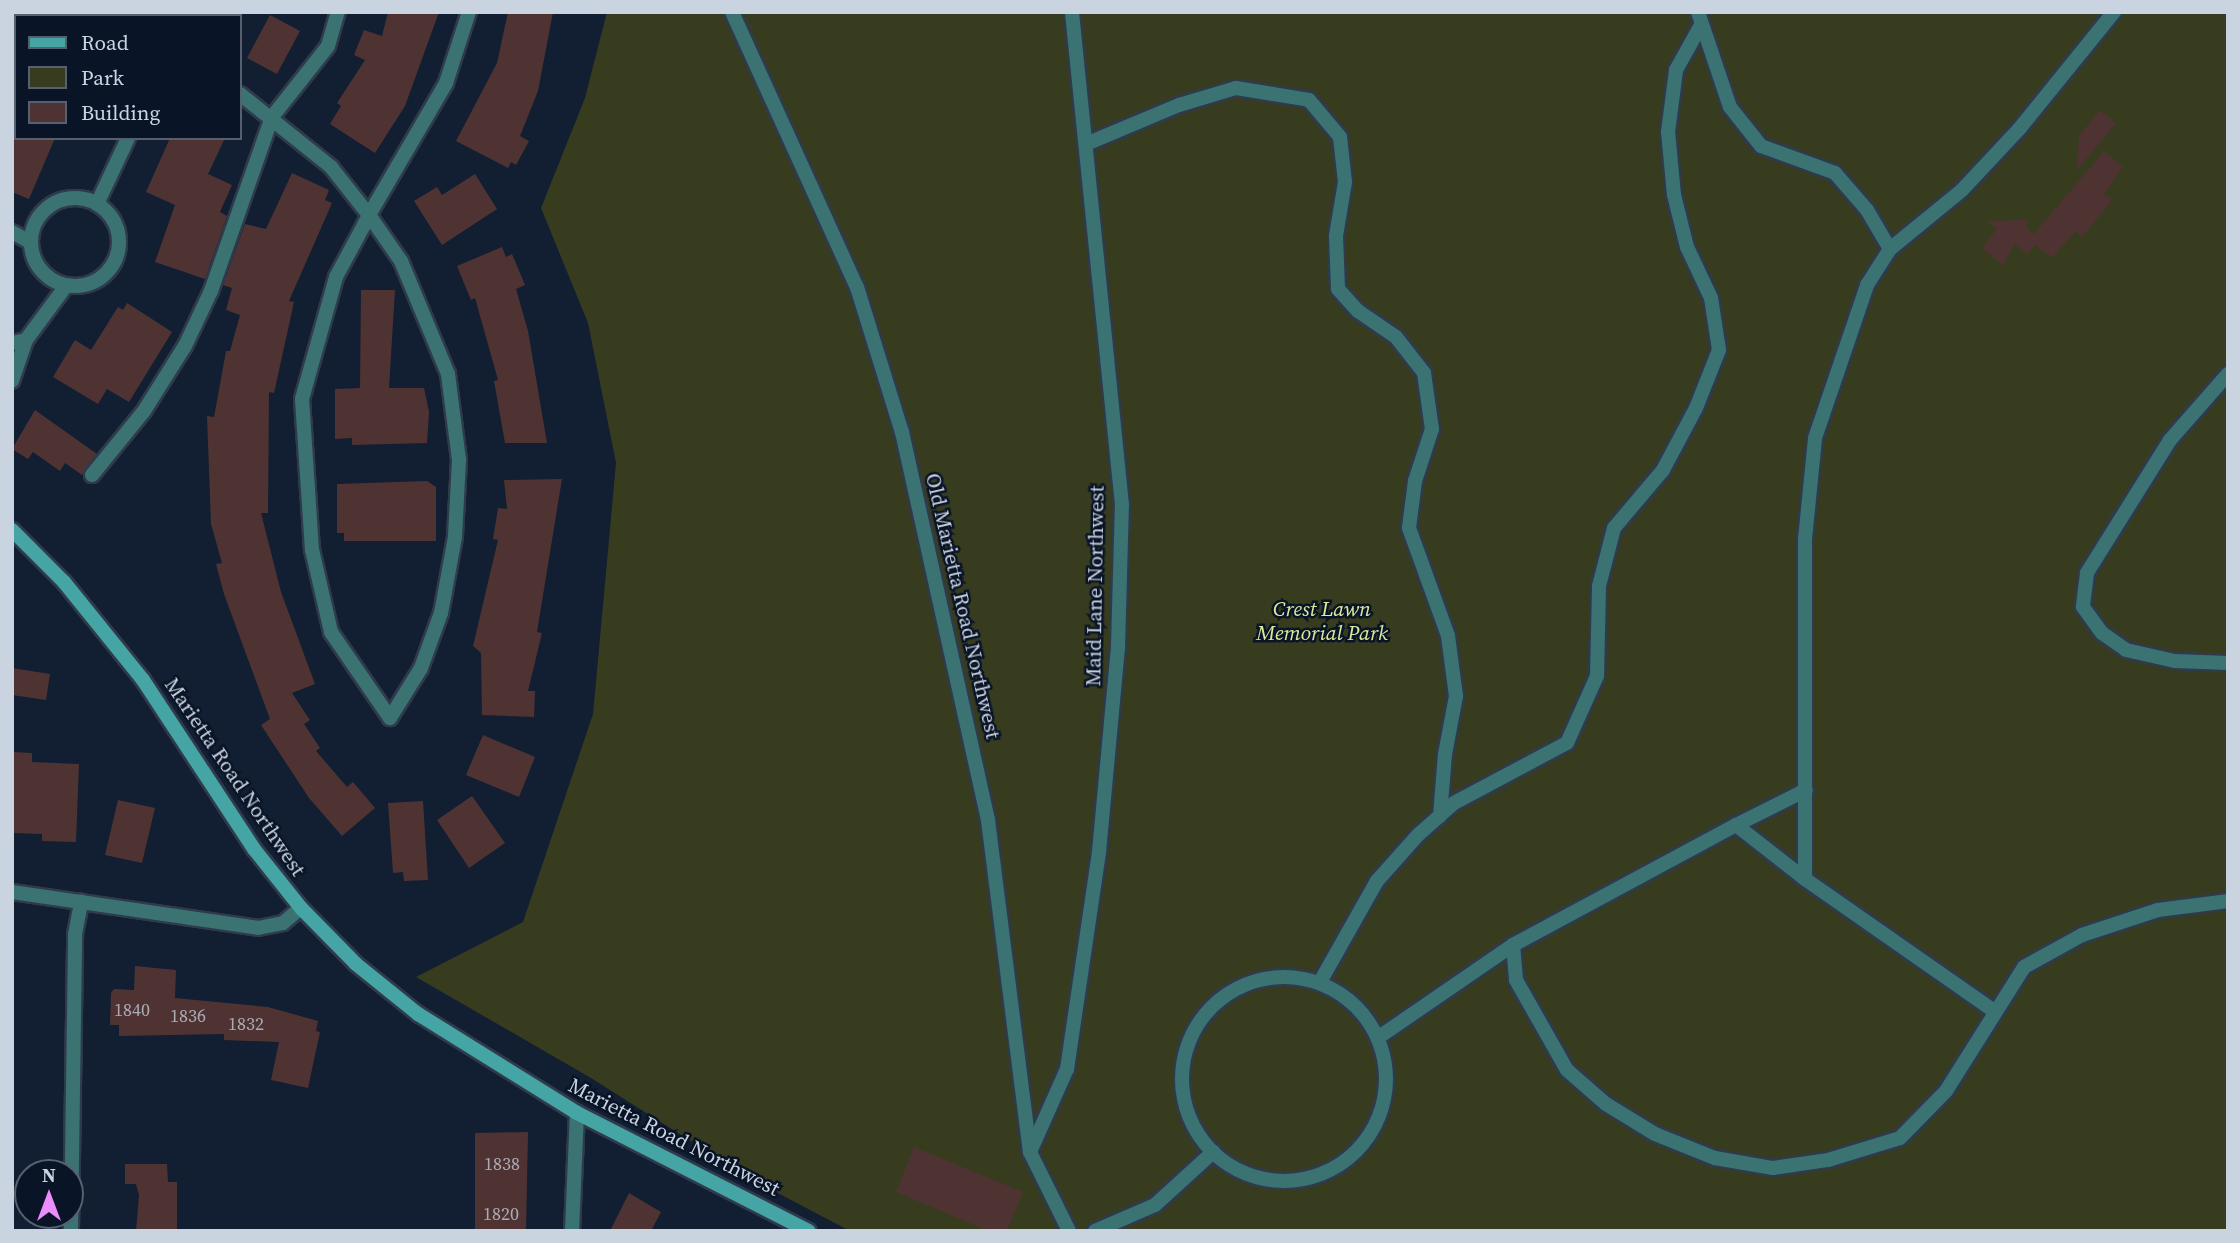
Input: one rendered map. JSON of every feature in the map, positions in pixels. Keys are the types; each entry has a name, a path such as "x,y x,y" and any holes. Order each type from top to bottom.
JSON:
{"main road":[{"name":"Marietta Road Northwest","path":"12,530 64,582 143,680 254,849 301,908 356,964 418,1014 577,1112 809,1231"}],"street":[{"path":"92,475 144,411 185,346 211,291 272,117 328,46 338,12"},
{"path":"242,95 331,167 369,215 401,261 448,374 460,460 455,537 440,613 421,668 390,718 331,632 312,550 302,399 336,277 369,215 446,83 470,12"},
{"name":"Old Marietta Road Northwest","path":"732,12 857,286 902,432 988,820 1030,1152 1069,1231"},
{"name":"Maid Lane Northwest","path":"1030,1152 1067,1069 1099,852 1118,646 1122,506 1072,12"},
{"path":"1805,879 1805,539 1815,438 1867,285 1890,249 1978,172 2114,12"},
{"path":"1700,19 1730,107 1760,146 1835,173 1867,210 1890,249"},
{"path":"1320,982 1377,881 1454,803 1567,743 1597,676 1599,586 1614,528 1663,470 1696,408 1719,350 1712,298 1687,247 1674,195 1668,132 1676,70 1700,19"},
{"path":"1086,144 1179,105 1236,89 1310,100 1340,137 1345,182 1336,236 1338,289 1359,311 1396,337 1424,373 1432,429 1415,481 1409,528 1448,636 1456,696 1445,754 1440,816"},
{"path":"97,204 127,140"},
{"path":"12,232 30,242 42,272 66,286 83,286 101,278 114,263 117,229 97,204 79,198 49,207 37,220 30,242"},
{"path":"12,381 19,341 66,286"},
{"path":"2228,374 2170,440 2087,573 2083,607 2102,633 2126,650 2175,661 2228,663"},
{"path":"1379,1037 1513,945 1806,790"},
{"path":"1736,825 1805,879 1994,1011"},
{"path":"12,892 258,928 283,923 301,908"},
{"path":"1513,945 1516,980 1567,1070 1606,1104 1655,1134 1715,1158 1773,1167 1828,1160 1900,1138 1947,1091 1994,1011 2024,967 2082,935 2158,910 2228,901"},
{"path":"71,1231 75,934 81,902"},
{"path":"1276,977 1320,982 1347,998 1379,1037 1388,1089 1370,1138 1330,1172 1280,1182 1236,1170 1204,1144 1185,1106 1182,1076 1189,1042 1199,1022 1224,996 1241,986 1276,977"},
{"path":"572,1231 577,1112"},
{"path":"1095,1231 1155,1205 1213,1152"}],"green space":[{"name":"Crest Lawn Memorial Park","path":"607,12 2228,12 2228,1231 850,1231 749,1178 591,1078 416,977 523,922 593,714 616,463 588,323 541,208 585,98"}],"building":[{"path":"388,12 439,12 405,106 375,153 330,124 341,106 337,103 365,60 354,55 364,30 382,36"},
{"path":"508,12 553,12 538,91 520,136 529,141 516,165 511,162 508,168 456,141 497,63"},
{"path":"270,15 300,31 277,74 247,58"},
{"path":"2100,110 2116,123 2077,170 2079,136"},
{"path":"12,138 54,140 29,199 12,192"},
{"path":"169,140 224,140 208,174 232,185 220,212 227,216 205,279 155,262 175,205 146,192"},
{"path":"2104,151 2123,167 2104,194 2112,200 2082,237 2075,231 2052,258 2035,245 2027,254 2015,244 2003,265 1982,248 1997,229 1987,221 2028,220 2025,227 2034,234"},
{"path":"292,173 329,190 325,200 332,203 289,301 294,302 274,393 269,392 268,513 261,513 281,592 315,684 292,693 310,720 304,724 320,748 316,751 347,787 353,782 375,808 342,836 309,798 261,725 270,719 224,594 216,564 222,563 211,524 207,416 214,417 226,351 230,351 240,315 226,310 232,288 223,285 245,224 266,229"},
{"path":"475,174 497,209 442,245 414,201 437,187 442,195"},
{"path":"502,247 506,257 512,254 525,285 516,289 528,331 547,443 505,443 494,381 498,380 475,298 471,300 457,266"},
{"path":"361,290 395,290 389,388 424,388 429,412 427,443 352,445 352,438 335,439 335,389 360,388"},
{"path":"127,303 172,332 129,402 107,389 98,404 53,377 75,340 91,350 118,307 123,310"},
{"path":"35,410 97,454 82,475 65,463 60,471 33,452 28,459 12,449"},
{"path":"562,479 537,632 542,633 528,691 535,691 534,717 482,715 481,653 473,646 498,540 493,539 498,508 507,509 504,480"},
{"path":"427,481 436,487 436,541 344,541 344,533 337,533 337,484"},
{"path":"12,668 50,674 46,700 12,695"},
{"path":"483,735 535,757 519,797 466,775"},
{"path":"12,752 32,753 32,762 79,764 76,842 42,841 42,834 12,833"},
{"path":"472,796 505,843 469,868 437,820"},
{"path":"118,800 155,808 142,863 105,855"},
{"path":"423,801 428,880 404,881 403,872 393,873 388,803"},
{"path":"135,966 176,970 175,998 268,1007 318,1021 316,1031 320,1032 308,1088 271,1080 279,1042 224,1040 224,1034 119,1036 119,1025 110,1025 111,993 114,989 134,990"},
{"path":"528,1132 526,1231 475,1231 475,1133"},
{"path":"914,1147 1023,1192 1007,1231 989,1231 896,1192"},
{"path":"125,1164 167,1164 168,1182 177,1182 177,1231 136,1231 139,1195 136,1184 125,1184"},
{"path":"629,1193 661,1212 651,1231 610,1231"}]}
